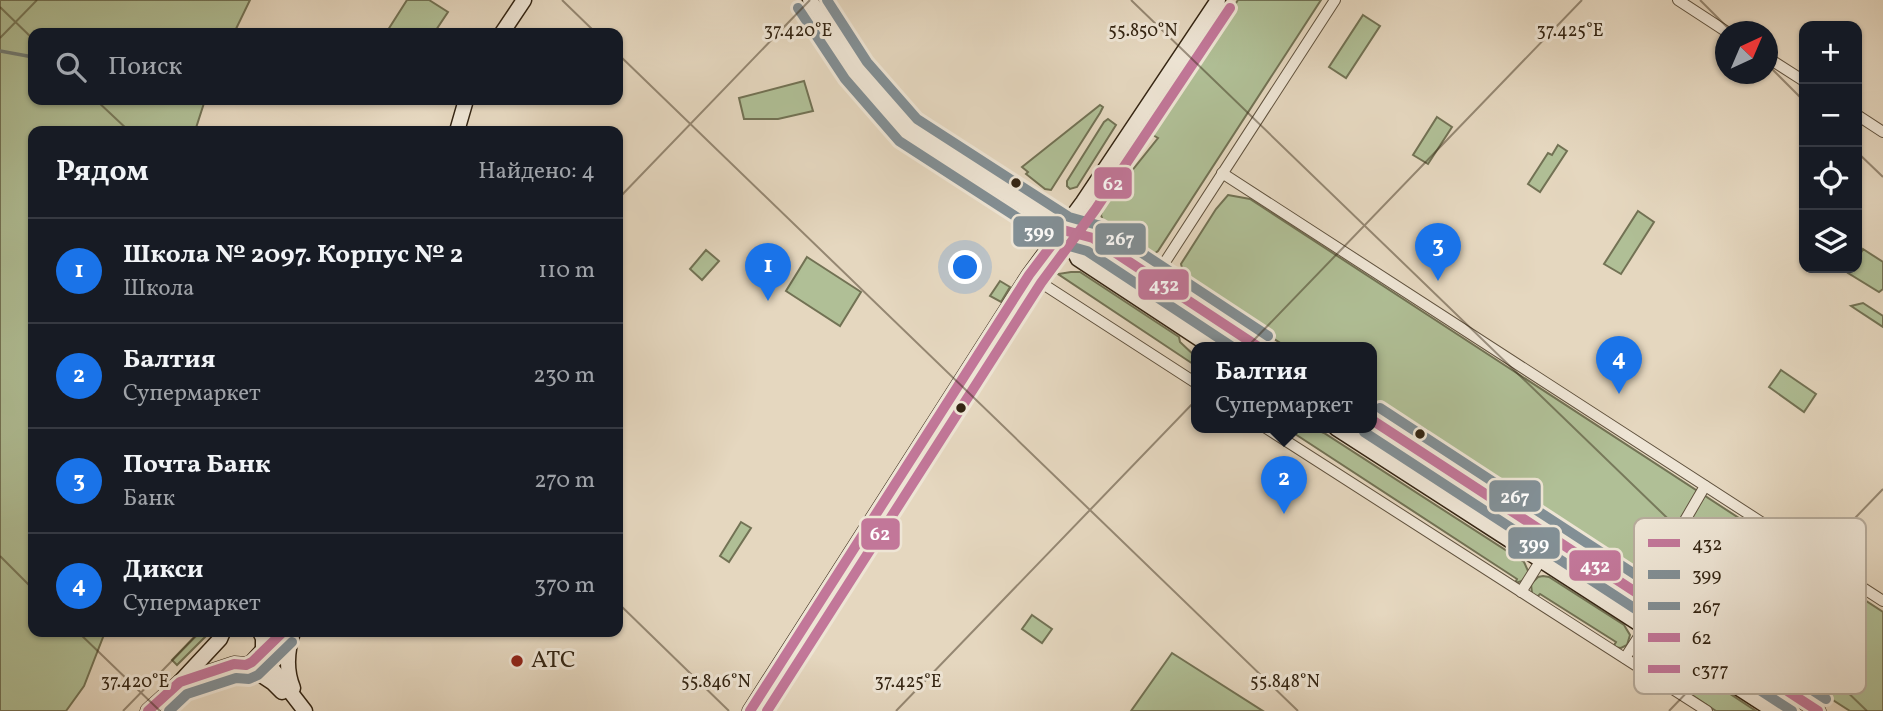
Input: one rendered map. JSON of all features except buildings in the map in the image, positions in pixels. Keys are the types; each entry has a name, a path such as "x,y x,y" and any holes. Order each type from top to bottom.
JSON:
{"main road":[{"path":"505,28 524,0"},
{"path":"810,0 856,70 908,130 1063,230 1093,238 1251,342"},
{"path":"750,711 1029,275 1118,152 1218,0"},
{"path":"458,126 465,105"},
{"path":"1063,230 1078,260 1204,342"},
{"path":"1377,424 1634,591"},
{"path":"1344,433 1634,621"},
{"path":"148,711 180,682 219,637"},
{"path":"221,637 221,651 228,661 240,664 273,683 301,707"},
{"path":"262,637 262,652 301,707"},
{"path":"180,682 240,664 262,652 278,637"},
{"path":"292,637 287,668 301,707"},
{"path":"1748,694 1774,711"},
{"path":"1792,694 1818,711"}],"street":[{"path":"1154,279 1335,0"},
{"path":"1678,0 1715,24"},
{"path":"1778,64 1799,78"},
{"path":"1862,118 1883,132"},
{"path":"1222,173 1754,518"},
{"path":"1029,275 1191,380"},
{"path":"1274,433 1634,664"},
{"path":"1686,518 1704,486"},
{"path":"1521,592 1541,560"},
{"path":"1866,590 1883,601"},
{"path":"1625,658 1634,644"},
{"path":"1681,694 1707,711"}],"green space":[{"path":"0,0 250,0 236,28 28,28 28,105 203,105 197,126 28,126 28,637 103,637 84,686 66,711 0,711"},
{"path":"407,0 429,0 448,12 437,28 389,28"},
{"path":"1238,0 1321,0 1158,251 1154,254 1141,252 1105,227 1101,215 1103,207 1158,138 1151,134"},
{"path":"1363,15 1380,26 1346,78 1329,67"},
{"path":"804,81 813,111 778,119 744,119 739,98"},
{"path":"1100,105 1103,107 1100,113 1051,190 1045,189 1026,174 1028,172 1022,167"},
{"path":"1437,117 1452,127 1428,164 1413,155"},
{"path":"1108,119 1116,125 1077,187 1070,189 1067,181"},
{"path":"1558,145 1567,151 1540,192 1528,184 1548,153 1552,155"},
{"path":"1228,195 1250,199 1739,518 1634,518 1634,572 1434,444 1436,441 1428,431 1409,419 1405,425 1377,406 1377,342 1279,342 1190,284 1185,279 1181,264"},
{"path":"1638,211 1654,222 1621,274 1604,264"},
{"path":"706,250 719,261 702,280 690,269"},
{"path":"1862,251 1883,262 1883,289 1879,292 1848,273 1862,273"},
{"path":"807,257 861,292 840,326 786,291"},
{"path":"1080,272 1179,337 1180,342 1191,352 1191,363 1058,274"},
{"path":"1000,281 1010,287 1001,302 990,296"},
{"path":"1863,303 1883,316 1883,327 1851,306"},
{"path":"1781,370 1816,394 1804,412 1769,387"},
{"path":"1294,433 1324,433 1524,562 1529,573 1522,581 1515,583 1517,579"},
{"path":"741,522 751,528 729,562 720,556"},
{"path":"1543,576 1549,577 1624,625 1630,635 1627,645 1621,648 1613,647 1616,642 1540,594 1536,598 1531,584"},
{"path":"1866,601 1883,612 1883,711 1850,711 1824,694 1866,694"},
{"path":"1032,615 1052,629 1042,643 1022,629"},
{"path":"194,637 205,637 177,665 172,660"},
{"path":"1172,653 1263,711 1131,711"},
{"path":"1690,694 1730,694 1756,711 1716,711"}],"waterway":[{"path":"0,51 28,56"}],"transit line":[{"name":"267","path":"827,0 867,62 917,119 1069,217 1101,226 1268,336"},
{"name":"399","path":"798,8 845,79 899,141 1055,242 1087,251 1225,342"},
{"name":"62","path":"767,711 1041,283 1095,210 1230,8"},
{"name":"432","path":"1063,230 1093,238 1251,342"},
{"name":"432","path":"750,711 1029,275 1063,230"},
{"name":"267","path":"1380,408 1634,574"},
{"name":"432","path":"1377,423 1634,591"},
{"name":"399","path":"1366,433 1634,608"},
{"name":"с377","path":"148,711 180,682 234,664 246,665 278,637"},
{"name":"399","path":"169,711 187,694 236,678 249,679 258,675 292,642"},
{"name":"399","path":"1766,694 1792,711"},
{"name":"432","path":"1792,694 1818,711"},
{"name":"267","path":"1818,694 1826,699"}],"place":[{"name":"Почта Банк","path":"1438,281"},
{"name":"Школа № 2097. Корпус № 2","path":"768,301"},
{"name":"Дикси","path":"1619,394"},
{"name":"Балтия","path":"1284,514"},
{"name":"АТС","path":"517,661"}]}
